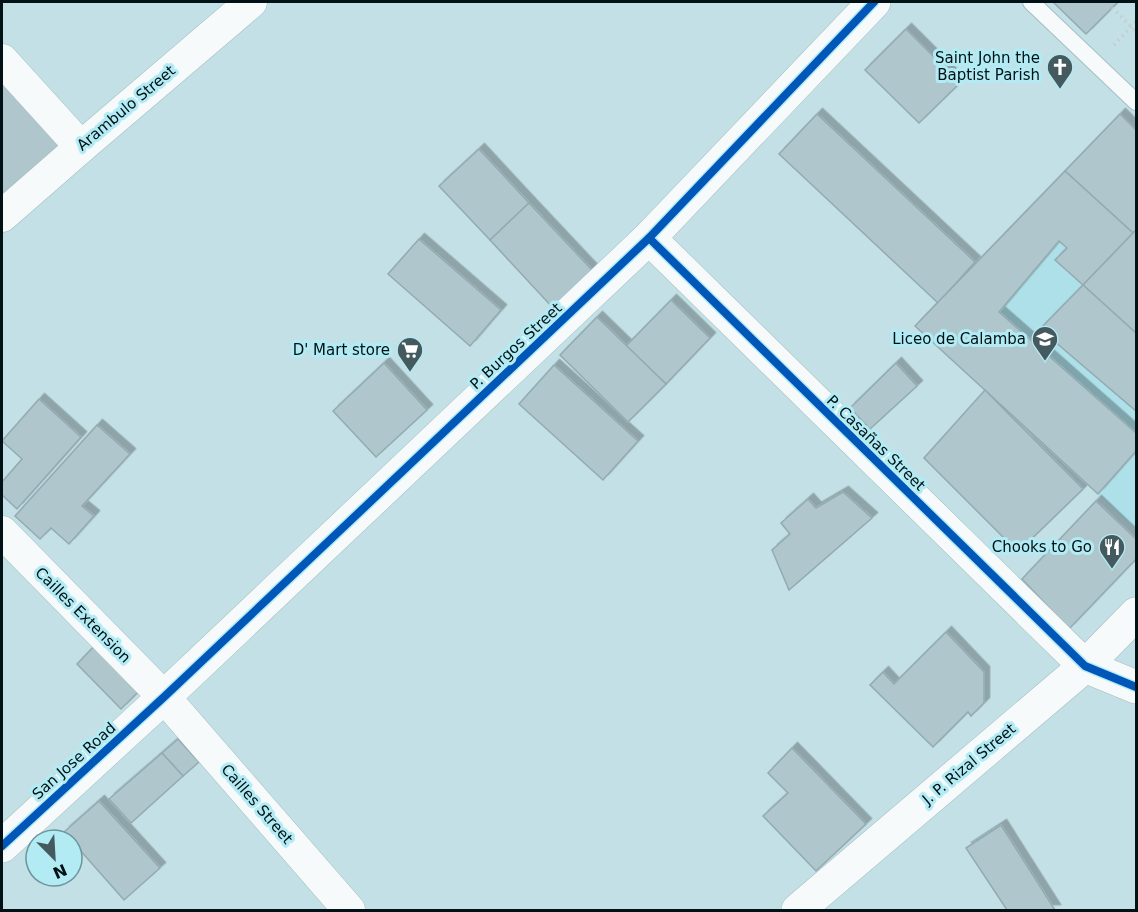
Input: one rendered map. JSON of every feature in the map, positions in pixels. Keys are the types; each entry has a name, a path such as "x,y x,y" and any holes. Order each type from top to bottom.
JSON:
{"street":[{"name":"Arambulo Street","path":"2,216 251,2"},
{"name":"P. Burgos Street","path":"164,697 649,238 874,2"},
{"path":"2,60 81,147"},
{"name":"P. Casañas Street","path":"649,238 1085,666"},
{"name":"Cailles Extension","path":"2,532 164,697"},
{"name":"J. P. Rizal Street","path":"798,910 1085,666 1137,614"},
{"path":"1085,666 1137,687"},
{"name":"San Jose Road","path":"2,846 164,697"},
{"name":"Cailles Street","path":"164,697 349,910"}],"lane":[{"path":"1031,2 1137,102"}],"path":[{"path":"1112,8 1137,32"},
{"path":"1096,63 1137,22"}],"shaded area":[{"name":"Liceo de Calamba","path":"1065,171 1133,233 1083,285 1136,333 1136,530 915,326"}],"building":[{"path":"1053,2 1118,2 1086,34"},
{"path":"906,29 960,83 919,123 865,70"},
{"path":"2,73 62,143 2,197"},
{"path":"817,114 975,262 938,303 779,154"},
{"path":"1120,114 1136,130 1136,230 1133,233 1065,171"},
{"path":"479,149 529,203 490,240 439,186"},
{"name":"Liceo de Calamba","path":"1065,171 1133,233 1083,285 1055,260 1067,248 1059,241 999,312 1136,433 1136,451 1098,494 915,326"},
{"path":"529,203 593,271 553,308 490,240"},
{"path":"1136,230 1136,333 1083,285"},
{"path":"419,239 501,310 470,346 388,274"},
{"path":"1083,285 1136,333 1136,411 1040,329"},
{"path":"671,300 710,338 666,384 626,346"},
{"path":"597,317 666,384 628,422 560,355"},
{"path":"384,363 427,410 376,457 333,411"},
{"path":"896,363 917,386 870,429 850,408"},
{"path":"554,365 638,441 603,480 519,404"},
{"path":"985,390 1083,489 1018,552 924,458"},
{"path":"39,399 81,437 17,509 2,495 2,482 22,459 2,441"},
{"path":"97,425 130,454 82,506 94,516 69,544 51,528 40,539 15,516"},
{"path":"843,492 872,518 789,590 772,550 790,534 781,523 808,499 816,508"},
{"path":"1096,501 1136,539 1136,559 1069,629 1022,579"},
{"path":"946,632 984,672 984,703 971,716 968,712 933,747 870,685 883,672 894,684"},
{"path":"101,639 146,684 121,709 77,664"},
{"path":"178,739 199,762 183,776 162,753"},
{"path":"792,748 866,824 816,871 763,816 788,793 768,773"},
{"path":"162,753 183,776 131,823 109,799"},
{"path":"99,801 160,868 124,900 84,855 84,828 69,828"},
{"path":"1001,825 1055,910 1007,910 966,848"}],"cycle path":[{"path":"2,846 164,697 649,238 874,2"},
{"path":"649,238 1085,666 1136,687"}],"place":[{"name":"Saint John the Baptist Parish","path":"1060,90"},
{"name":"Liceo de Calamba","path":"1045,362"},
{"name":"D' Mart store","path":"410,373"},
{"name":"Chooks to Go","path":"1112,570"}]}
